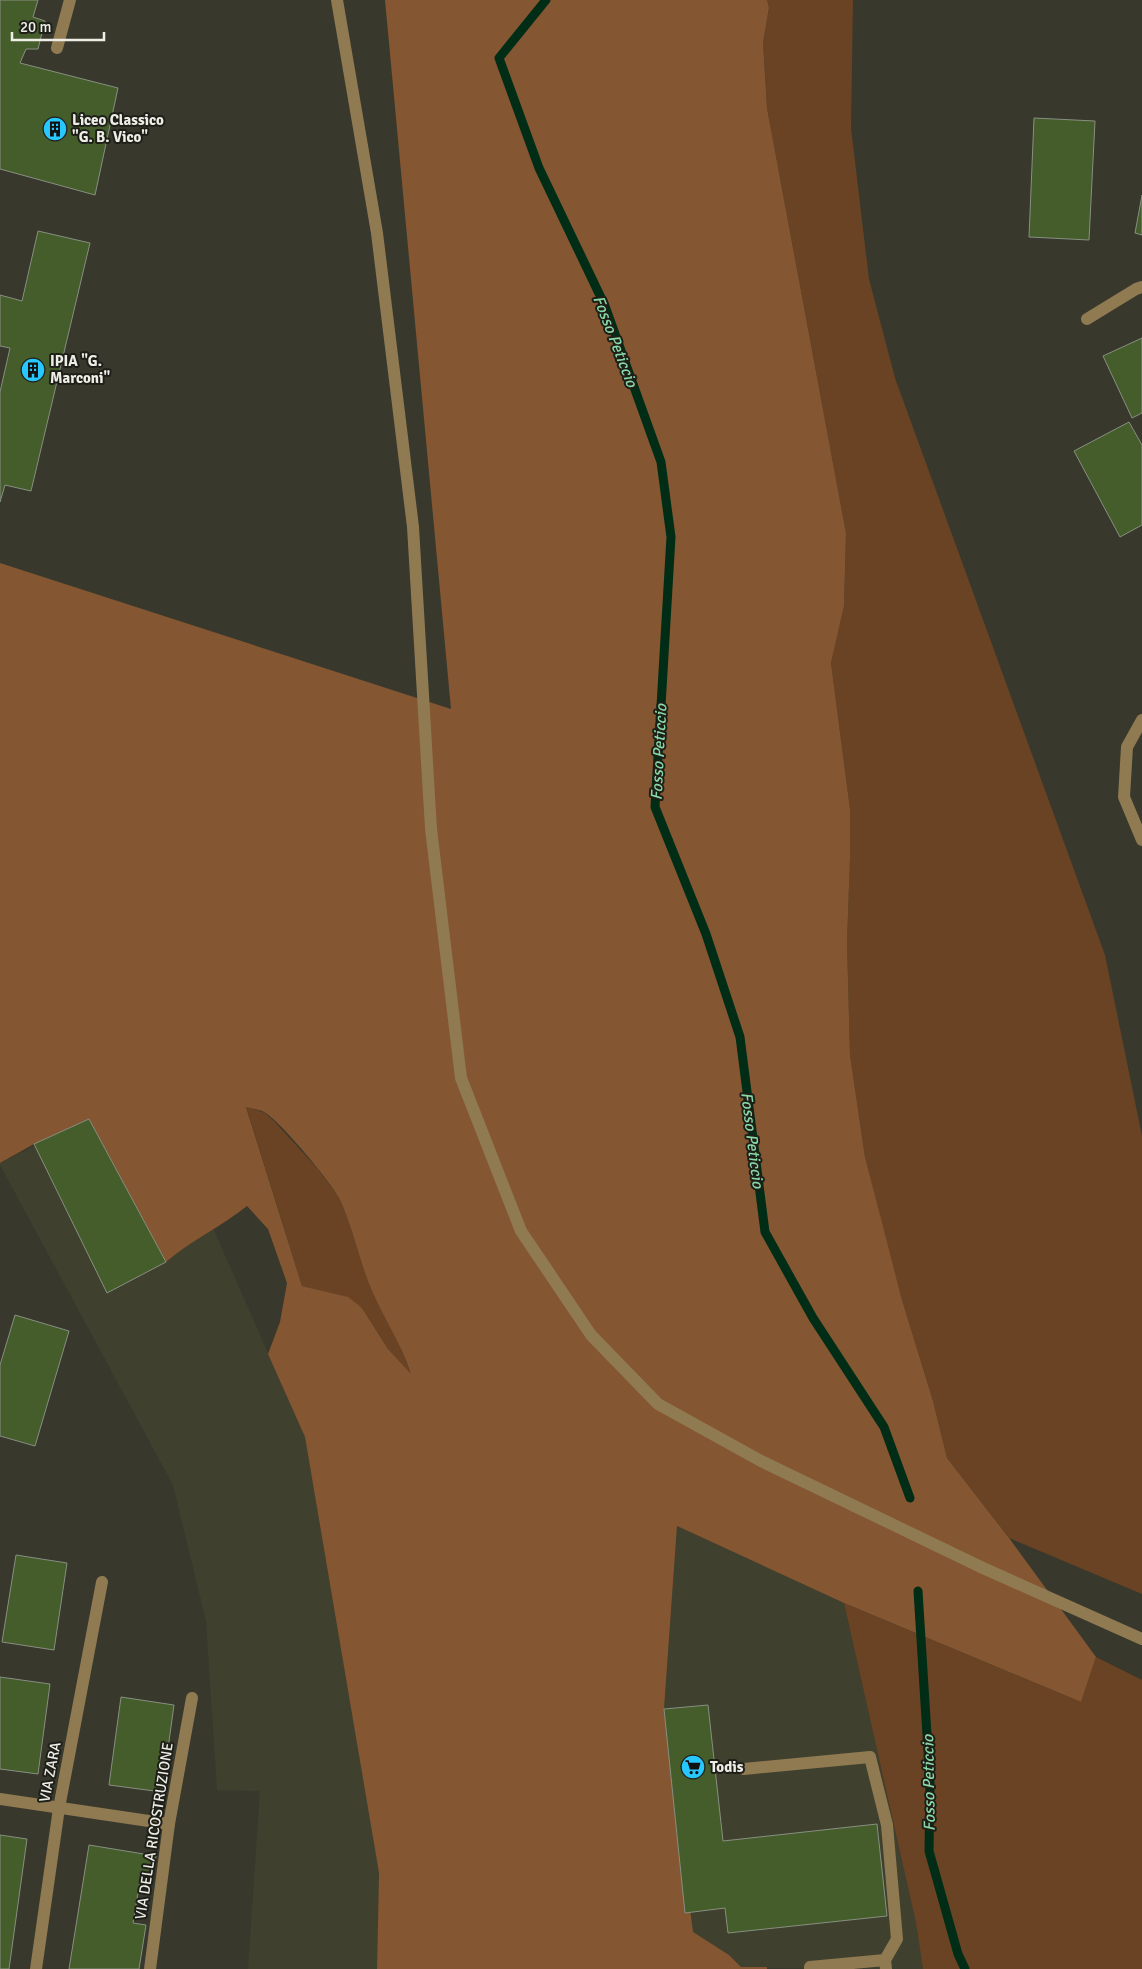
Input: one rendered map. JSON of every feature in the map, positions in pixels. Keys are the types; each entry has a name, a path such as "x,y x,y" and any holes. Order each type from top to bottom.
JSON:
{"street":[{"path":"57,48 70,0"},
{"path":"337,0 378,233 413,527 431,829 461,1078 521,1231 591,1335 658,1404 761,1461 982,1568 1142,1639"},
{"path":"1088,319 1142,287"},
{"path":"1142,720 1127,747 1124,796 1142,840"},
{"name":"VIA ZARA","path":"36,1969 59,1808 102,1582"},
{"name":"VIA DELLA RICOSTRUZIONE","path":"150,1969 169,1824 192,1698"},
{"path":"744,1769 870,1756 887,1825 897,1939 885,1964 810,1967 810,1969"},
{"path":"0,1799 169,1824"}],"shaded area":[{"path":"385,0 767,0 769,8 763,42 767,108 846,533 844,606 831,663 850,809 847,942 850,1055 865,1157 902,1300 933,1401 947,1458 1009,1538 1096,1657 1081,1702 844,1603 677,1526 664,1709 693,1932 729,1955 741,1967 767,1967 767,1969 377,1969 379,1873 305,1437 268,1354 280,1322 287,1283 268,1229 247,1206 166,1262 89,1119 34,1144 0,1163 0,563 451,709","holes":["246,1107 264,1112 281,1127 316,1166 339,1198 348,1219 368,1281 378,1305 402,1350 411,1374 388,1349 362,1308 348,1297 302,1286"]},
{"path":"767,0 853,0 851,128 869,279 895,378 1105,955 1142,1136 1142,1594 1009,1538 947,1458 933,1401 902,1300 865,1157 850,1055 847,942 850,809 831,663 844,606 846,533 767,108 763,42 769,8"},
{"path":"146,1076 305,1437 379,1873 377,1969 248,1969 260,1791 217,1790 206,1621 173,1485 0,1165 0,1163 89,1119"},
{"path":"246,1106 265,1113 275,1122 317,1168 338,1196 350,1223 369,1282 394,1332 412,1376 388,1349 362,1308 322,1291 302,1286"},
{"path":"677,1526 844,1603 916,1923 923,1969 741,1968 729,1955 693,1933 685,1913 664,1709"},
{"path":"844,1603 1081,1702 1096,1657 1142,1680 1142,1969 923,1969 916,1923"}],"building":[{"name":"Liceo Classico \"G. B. Vico\"","path":"0,0 38,0 33,17 45,21 38,49 26,49 20,63 118,88 95,195 0,169"},
{"path":"1034,118 1095,121 1089,240 1029,237"},
{"path":"1142,195 1142,235 1135,233"},
{"name":"IPIA \"G. Marconi\"","path":"38,231 90,243 31,491 5,485 0,502 0,392 10,348 0,346 0,295 22,301"},
{"path":"1142,338 1142,413 1132,418 1103,356"},
{"path":"1129,422 1142,445 1142,525 1120,537 1074,451"},
{"path":"89,1119 166,1262 107,1293 34,1144"},
{"path":"15,1315 69,1331 35,1446 0,1436 0,1365"},
{"path":"16,1555 67,1563 54,1650 2,1642"},
{"path":"0,1677 50,1684 38,1774 0,1769"},
{"path":"121,1697 174,1705 162,1792 109,1785"},
{"name":"Todis","path":"708,1705 723,1841 877,1824 887,1916 728,1933 725,1908 685,1913 664,1709"},
{"path":"0,1835 27,1839 9,1969 0,1969"},
{"path":"89,1845 156,1856 152,1877 141,1875 133,1923 146,1925 139,1969 69,1969"}],"waterway":[{"name":"Fosso Peticcio","path":"546,0 499,58 539,168 605,306 661,462 671,537 655,807 706,934 740,1037 765,1232 813,1318 884,1427 910,1498"},
{"name":"Fosso Peticcio","path":"918,1591 930,1783 929,1851 958,1954 965,1969"}],"place":[{"name":"Liceo Classico \"G. B. Vico\"","path":"55,129"},
{"name":"IPIA \"G. Marconi\"","path":"33,370"},
{"name":"Todis","path":"693,1767"}]}
